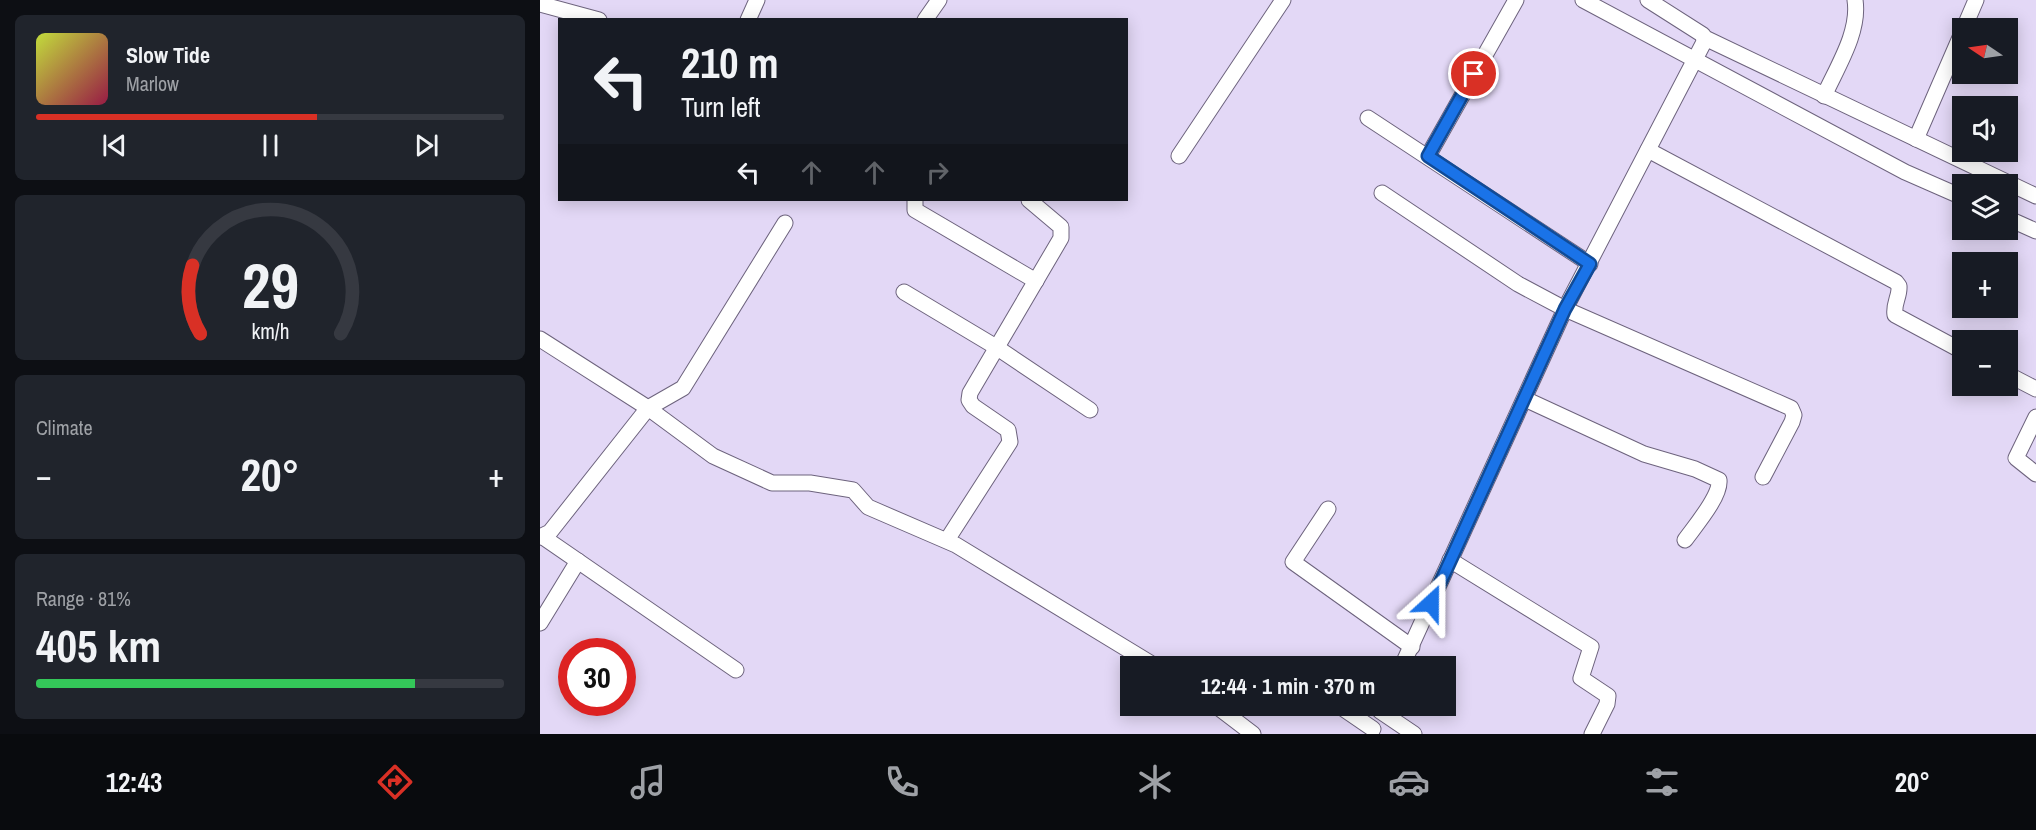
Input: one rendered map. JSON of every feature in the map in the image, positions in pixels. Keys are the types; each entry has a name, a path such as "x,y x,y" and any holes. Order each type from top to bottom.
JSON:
{"street":[{"path":"749,18 757,0"},
{"path":"926,18 939,0"},
{"path":"1179,156 1282,0"},
{"path":"1428,156 1516,0"},
{"path":"1583,0 1824,96 2036,196"},
{"path":"1648,0 1701,47 1905,172 1952,193"},
{"path":"1824,96 1853,29 1857,11 1855,0"},
{"path":"1968,18 1976,0"},
{"path":"540,3 592,18"},
{"path":"1407,656 1565,309 1701,47"},
{"path":"1916,139 1952,56"},
{"path":"1368,118 1590,264"},
{"path":"1648,150 1896,282 1899,292 1894,308 1895,315 1952,346"},
{"path":"1382,192 1500,274 1565,309 1791,408 1794,415 1792,422 1763,477"},
{"path":"912,201 915,210 1036,280"},
{"path":"947,540 1010,442 1008,430 969,400 996,347 1062,232 1061,227 1030,201"},
{"path":"736,670 542,537 550,532 648,408 683,388 785,223"},
{"path":"2018,223 2036,231"},
{"path":"904,292 996,347 1090,410"},
{"path":"540,339 648,408 713,456 772,483 810,483 853,490 868,507 947,540 1138,656"},
{"path":"2018,380 2036,389"},
{"path":"1525,399 1644,454 1695,469 1719,480 1715,496 1685,540"},
{"path":"2036,417 2016,458 2036,474"},
{"path":"1328,509 1293,562 1412,647"},
{"path":"1450,560 1591,647 1581,678 1608,696 1607,704 1592,734"},
{"path":"540,623 578,561"},
{"path":"1229,716 1253,734"},
{"path":"1352,716 1371,731 1378,716"},
{"path":"1392,716 1414,734"}],"route":[{"path":"1431,603 1565,309 1590,264 1428,156 1474,74"}]}
